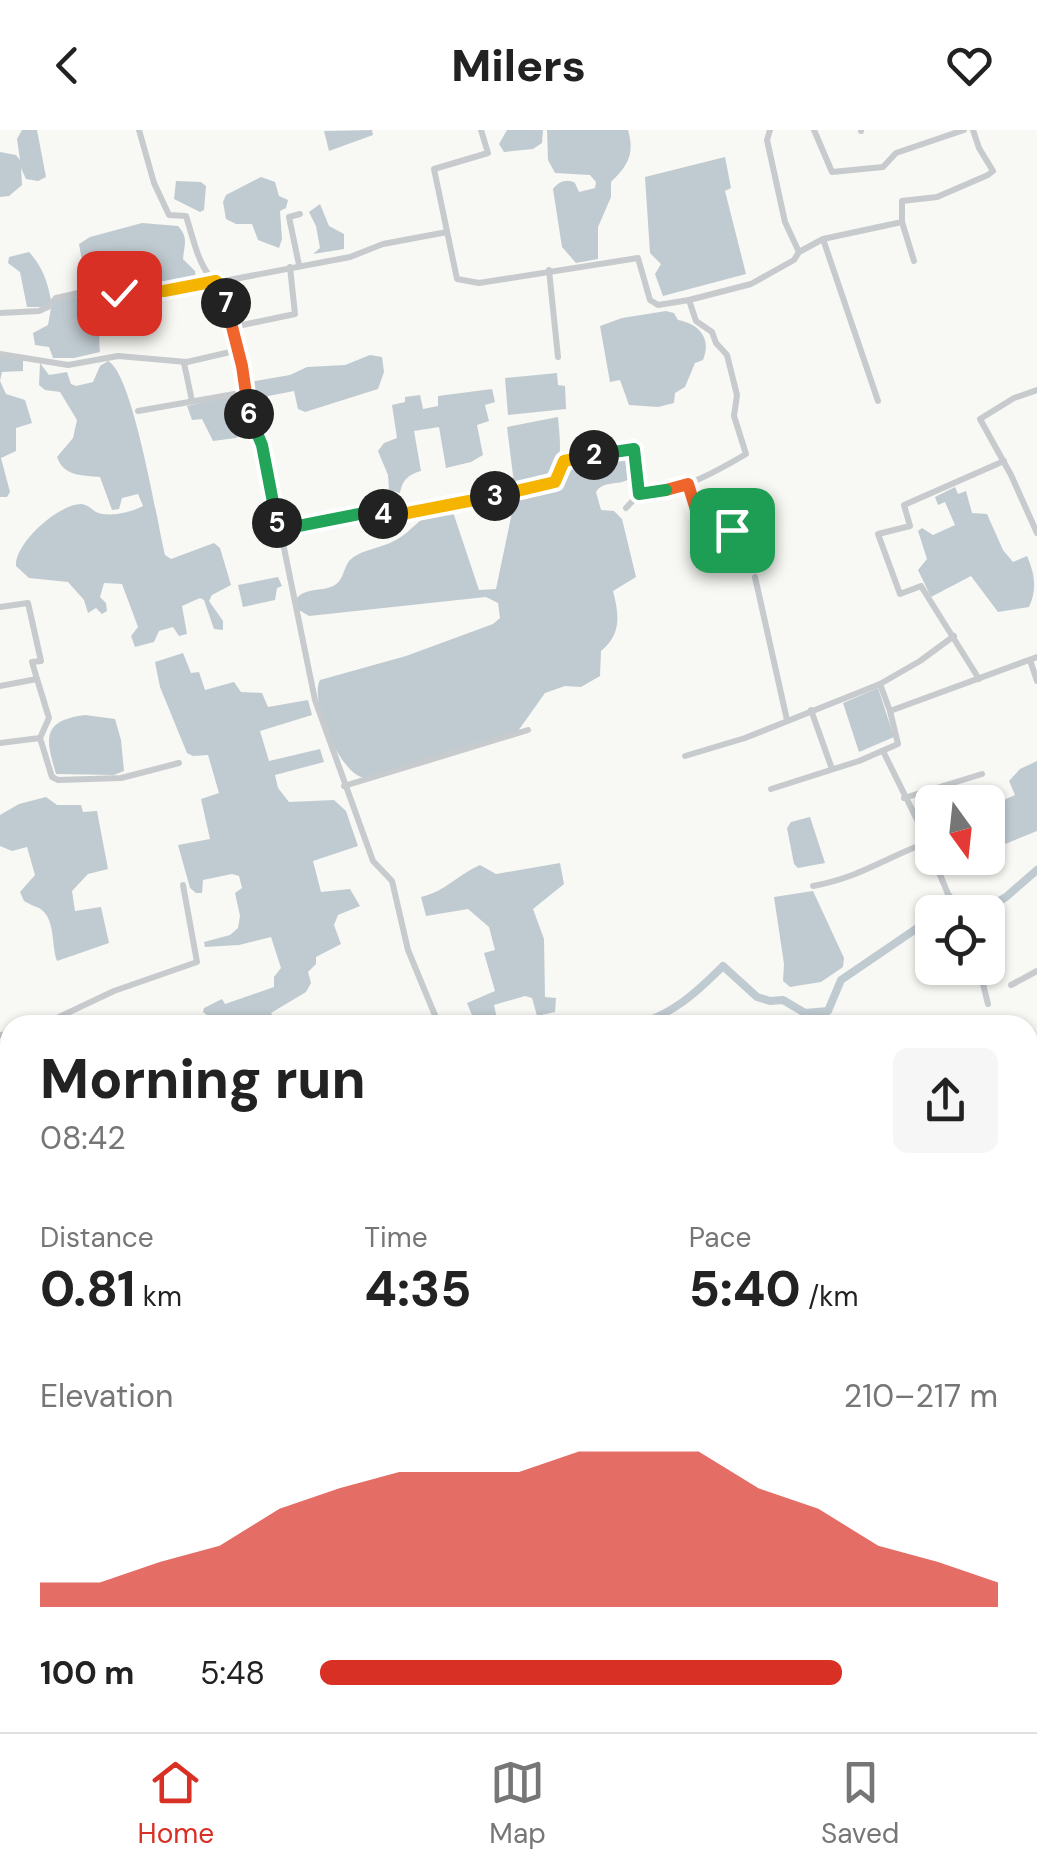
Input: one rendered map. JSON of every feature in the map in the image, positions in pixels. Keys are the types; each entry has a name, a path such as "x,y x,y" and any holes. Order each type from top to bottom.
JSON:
{"street":[{"path":"139,130 160,202 169,214 186,216 233,327 249,420 262,445 315,700 374,861 392,881 408,950 435,1015"},
{"path":"480,130 488,153 434,169 458,279 480,283 638,258 650,300 658,305 751,284 823,239 902,222"},
{"path":"770,130 767,140 784,222 799,252"},
{"path":"814,130 832,172 883,167 896,152 964,130"},
{"path":"914,261 902,222 902,201 937,197 993,171 972,130"},
{"path":"233,327 295,314 289,217 300,214"},
{"path":"0,314 34,312 48,308 56,298 84,292 164,291 350,257 383,244 447,232"},
{"path":"823,239 878,400"},
{"path":"549,270 558,357"},
{"path":"626,508 639,494 688,484 746,454 734,416 737,395 727,355 716,344 712,332 696,321 690,300"},
{"path":"0,354 68,365 118,356 184,362 239,350"},
{"path":"184,362 192,401"},
{"path":"1037,390 1014,398 980,419 1037,533"},
{"path":"138,411 246,392"},
{"path":"278,530 364,513 397,515 520,491 555,482 564,461 634,449 639,494"},
{"path":"979,678 921,586 900,594 878,534 910,526 904,505 1004,462"},
{"path":"688,484 706,542 742,528"},
{"path":"756,576 787,720"},
{"path":"0,607 28,604 41,660 32,662 49,718 40,738 52,778 121,778 179,762"},
{"path":"685,756 721,747 880,684 954,636"},
{"path":"890,711 1034,658 1037,681"},
{"path":"0,686 37,679"},
{"path":"771,789 884,751 899,740 880,684"},
{"path":"812,710 832,769"},
{"path":"344,786 528,730"},
{"path":"0,743 40,738"},
{"path":"884,751 915,818"},
{"path":"904,798 982,774"},
{"path":"814,886 860,875 915,848"},
{"path":"64,1015 129,985 197,962 183,885"},
{"path":"1011,985 1037,971"},
{"path":"983,985 988,1004"}],"shaded area":[{"path":"22,130 37,130 46,177 38,181 26,179 21,168 22,185 9,196 0,197 0,152 16,155 20,160 17,139"},
{"path":"372,130 373,135 329,151 324,131"},
{"path":"507,130 543,130 542,143 533,149 504,152 499,144"},
{"path":"547,130 628,130 628,159 611,182 611,197 598,227 598,259 576,263 562,247 553,189 569,181 575,183 579,192 595,188 596,182 590,175 555,173 548,160"},
{"path":"725,157 731,188 725,191 746,274 663,296 655,274 661,264 650,253 645,177"},
{"path":"261,177 275,182 279,196 288,200 286,208 280,211 279,248 258,240 252,224 236,224 226,219 226,195"},
{"path":"176,181 201,182 206,186 204,210 200,212 174,199"},
{"path":"320,204 329,226 344,234 344,249 313,254 320,248 309,212"},
{"path":"142,223 178,226 185,238 183,259 195,271 196,278 119,291 87,289 79,244 90,237"},
{"path":"29,252 46,281 51,301 46,307 27,307 20,272 8,263 9,257"},
{"path":"91,297 97,310 100,352 53,358 49,347 35,345 33,333 48,325 57,299"},
{"path":"666,311 702,333 706,345 703,360 695,363 685,387 675,393 674,403 658,407 629,405 620,380 610,382 600,326"},
{"path":"370,355 382,357 384,372 378,389 305,412 298,409 294,391 253,399 249,395 249,382 290,375 307,367 345,365"},
{"path":"0,356 23,359 23,371 2,372 0,381"},
{"path":"108,361 117,371 135,419 165,555 171,559 214,543 220,548 231,585 212,595 209,601 223,621 223,630 214,629 200,598 182,606 187,634 179,636 173,627 159,631 154,642 135,647 131,636 138,627 122,584 104,583 100,597 107,611 102,614 96,608 88,613 84,600 68,582 29,578 16,566 30,536 50,517 72,505 82,504 101,514 143,506 138,494 122,498 119,509 112,510 100,477 74,474 60,464 57,457 73,438 77,420 60,392 39,385 40,363 49,375 67,372 71,384 76,386 93,382 100,366"},
{"path":"557,373 558,385 565,386 566,409 508,415 505,378"},
{"path":"0,381 6,394 25,400 32,423 16,428 16,451 1,458 10,492 7,497 0,497"},
{"path":"492,389 495,402 485,405 489,421 477,425 483,455 446,468 439,427 414,431 421,471 407,478 400,493 389,490 388,475 378,451 384,443 397,438 392,405 405,402 405,397 420,395 423,409 438,406 438,396"},
{"path":"235,395 242,399 245,433 213,441 202,419 192,420 187,406"},
{"path":"558,417 557,465 543,477 514,483 507,427"},
{"path":"621,455 631,459 629,479 603,486 596,492 601,510 614,511 622,519 636,577 613,591 616,631 601,651 600,676 581,687 565,686 545,693 518,731 365,778 355,774 337,751 323,719 320,680 406,656 493,624 500,618 498,603 486,597 309,616 299,610 296,599 304,593 333,586 354,557 394,541 430,514 447,509 454,515 479,590 496,589 515,498 552,485 565,466 573,462"},
{"path":"955,487 958,494 966,491 972,513 987,514 1003,550 1013,562 1027,556 1034,582 1029,607 998,612 971,576 931,597 918,570 927,559 918,531 922,528 933,535 955,525 945,502 938,505 935,497"},
{"path":"278,577 282,586 277,588 275,600 243,607 238,585"},
{"path":"183,653 191,673 199,672 205,690 234,682 241,692 262,693 268,707 308,700 312,715 260,731 269,761 320,749 324,762 275,775 278,788 289,802 334,800 346,811 358,846 313,861 321,892 350,889 360,906 338,915 334,925 341,944 316,957 316,964 308,972 311,983 306,992 272,1015 203,1012 222,999 225,1004 274,987 274,977 281,968 271,937 239,945 205,947 204,942 230,935 238,928 240,916 235,893 242,888 239,876 232,874 203,880 202,893 190,888 178,845 210,839 201,799 219,793 208,755 187,753 160,687 155,662"},
{"path":"878,688 894,737 859,752 843,703"},
{"path":"85,715 115,719 124,771 114,775 56,774 50,733 61,722"},
{"path":"1037,761 1037,831 1005,844 1005,799 1015,795 1009,781 1020,769"},
{"path":"46,797 57,805 81,805 83,812 97,811 108,869 88,874 72,891 75,911 101,907 109,943 57,961 48,918 24,901 20,892 35,875 27,847 12,851 0,846 0,815 19,804"},
{"path":"810,817 825,863 798,868 787,828 791,822"},
{"path":"560,863 564,884 533,909 544,939 545,997 556,998 555,1012 537,1015 532,998 525,996 494,1005 496,1015 472,1015 467,1003 495,991 484,953 495,950 489,927 468,909 426,916 421,897 480,865 496,874"},
{"path":"813,891 844,958 843,967 821,982 790,987 783,981 774,897"}],"waterway":[{"path":"1005,898 1037,870"},
{"path":"661,1015 683,1002 723,966 757,997 783,1000 805,1013 828,1011 841,980 915,930"}],"route":[{"path":"119,293 164,291 216,281 239,350 249,420 262,445 278,530 364,513 397,515 520,491 555,482 564,461 634,449 639,494 688,484 706,542 732,530"}]}
